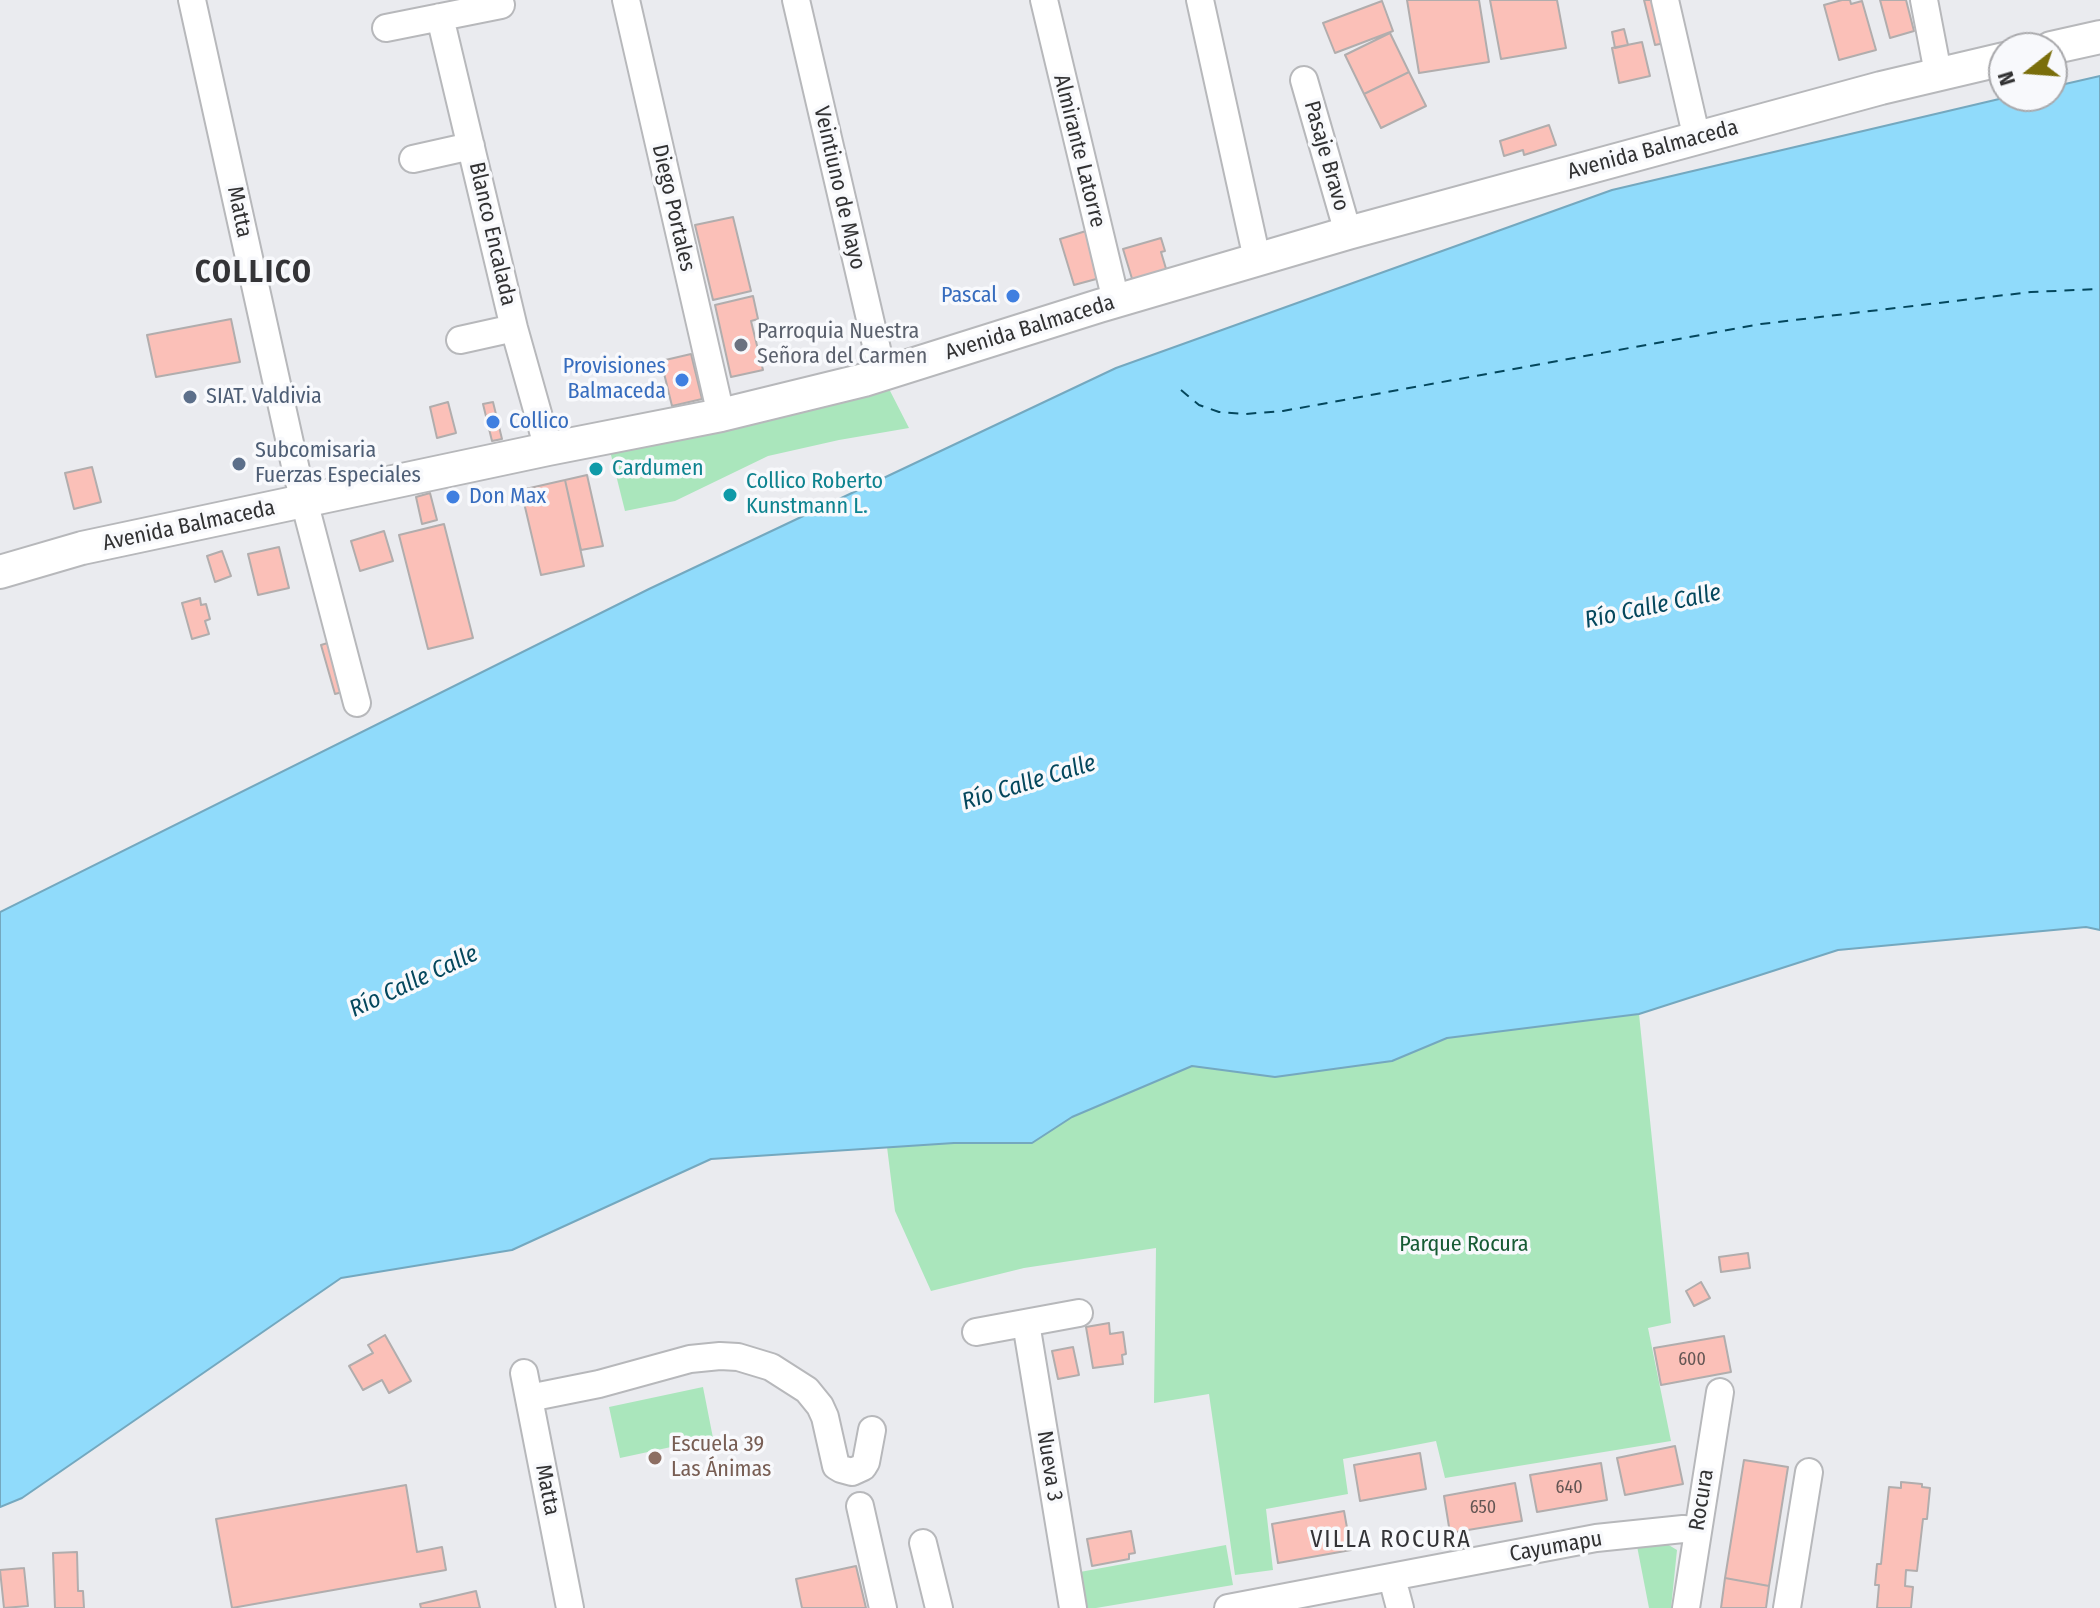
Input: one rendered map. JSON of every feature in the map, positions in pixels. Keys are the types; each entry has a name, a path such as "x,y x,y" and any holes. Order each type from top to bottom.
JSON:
{"main road":[{"path":"2068,44 2100,37"},
{"name":"Avenida Balmaceda","path":"0,572 82,548 721,415 883,375 1116,301 1348,233 1938,73 1988,62"}],"street":[{"name":"Matta","path":"192,0 304,502 357,703"},
{"name":"Diego Portales","path":"626,0 721,415"},
{"name":"Veintiuno de Mayo","path":"796,0 883,375"},
{"name":"Almirante Latorre","path":"1044,0 1116,301"},
{"path":"1200,0 1257,259"},
{"path":"1665,0 1697,139"},
{"path":"1924,0 1938,73"},
{"path":"386,28 501,5"},
{"name":"Blanco Encalada","path":"440,17 514,328 548,449"},
{"name":"Pasaje Bravo","path":"1304,80 1348,233"},
{"path":"413,159 471,146"},
{"path":"460,340 514,328"},
{"path":"976,1332 1079,1313"},
{"name":"Nueva 3","path":"1026,1323 1073,1608"},
{"name":"Matta","path":"570,1608 527,1386 599,1384 690,1359 738,1357 771,1367 813,1396 825,1417 836,1466 841,1469 852,1472 863,1467 872,1430"},
{"name":"Rocura","path":"1686,1608 1720,1392"},
{"path":"1787,1608 1809,1472"},
{"path":"860,1506 883,1608"},
{"name":"Cayumapu","path":"1239,1607 1596,1538 1697,1530"},
{"path":"923,1543 939,1608"},
{"path":"1392,1578 1400,1608"}],"green space":[{"path":"886,383 909,428 768,456 675,501 625,511 608,443"},
{"name":"Parque Rocura","path":"1639,1014 1671,1323 1648,1328 1671,1441 1445,1478 1436,1441 1343,1459 1348,1494 1266,1509 1273,1570 1235,1575 1209,1394 1154,1403 1156,1248 1024,1268 931,1291 895,1211 887,1147 1032,1143 1072,1117 1192,1066 1275,1077 1392,1061 1446,1038"},
{"path":"703,1387 713,1438 620,1458 609,1407"},
{"path":"1667,1544 1677,1550 1671,1608 1649,1608 1637,1546"},
{"path":"1226,1545 1233,1585 1086,1608 1080,1572"}],"water":[{"name":"Río Calle Calle","path":"2100,76 2100,930 2086,927 1838,950 1639,1014 1447,1038 1392,1061 1275,1077 1192,1066 1072,1117 1032,1143 954,1143 711,1159 512,1250 341,1278 22,1498 0,1507 0,912 649,589 1116,368 1612,190 1988,102 1988,112 2068,112 2068,83"}],"building":[{"path":"1407,0 1479,0 1489,62 1419,73"},
{"path":"1490,0 1557,0 1566,48 1501,59"},
{"path":"1644,0 1660,0 1670,42 1655,45"},
{"path":"1850,0 1851,4 1862,1 1876,50 1839,60 1824,5"},
{"path":"1880,0 1906,0 1914,31 1890,38"},
{"path":"1382,1 1393,31 1335,53 1323,23"},
{"path":"1624,29 1628,45 1615,48 1612,32"},
{"path":"1390,33 1409,72 1364,94 1345,55"},
{"path":"1642,42 1650,76 1619,83 1612,48"},
{"path":"1409,72 1426,106 1381,128 1364,94"},
{"path":"1549,125 1556,145 1524,155 1523,150 1504,156 1500,141"},
{"path":"733,217 751,291 713,300 695,225"},
{"path":"1086,231 1100,278 1074,285 1060,239"},
{"path":"1161,238 1165,251 1161,252 1167,272 1133,282 1123,249"},
{"name":"Parroquia Nuestra Señora del Carmen","path":"753,296 758,319 751,321 763,370 731,377 715,305"},
{"path":"231,319 240,362 156,377 147,335"},
{"name":"Provisiones Balmaceda","path":"691,354 702,399 672,406 661,361"},
{"path":"448,402 456,433 437,438 430,407"},
{"name":"Collico","path":"493,402 502,439 492,441 483,404"},
{"path":"92,467 101,502 74,509 65,473"},
{"path":"587,475 603,546 581,550 565,480"},
{"path":"565,480 584,566 541,575 521,490"},
{"path":"430,493 437,520 422,524 416,497"},
{"path":"444,524 473,638 428,649 399,535"},
{"path":"384,531 393,561 360,571 351,541"},
{"path":"279,547 289,588 258,595 248,554"},
{"path":"222,551 231,576 215,582 207,556"},
{"path":"200,598 201,605 206,604 210,619 205,621 209,634 192,639 182,603"},
{"path":"331,642 346,691 335,694 321,645"},
{"path":"1748,1253 1750,1268 1721,1272 1719,1257"},
{"path":"1701,1282 1710,1298 1694,1306 1686,1291"},
{"path":"1109,1323 1110,1334 1123,1332 1126,1354 1122,1355 1123,1364 1093,1368 1086,1327"},
{"path":"385,1335 411,1381 389,1393 382,1380 363,1390 349,1366 373,1353 368,1345"},
{"path":"1724,1336 1731,1372 1661,1385 1654,1348"},
{"path":"1073,1347 1079,1375 1058,1379 1052,1351"},
{"path":"1675,1446 1683,1484 1625,1495 1617,1458"},
{"path":"1420,1453 1426,1489 1360,1501 1354,1465"},
{"path":"1744,1460 1788,1467 1769,1586 1725,1578"},
{"path":"1601,1463 1607,1500 1537,1512 1530,1475"},
{"path":"1901,1482 1930,1488 1917,1571 1906,1570 1905,1586 1913,1587 1911,1608 1877,1608 1877,1564 1881,1564 1889,1487 1901,1488"},
{"path":"1515,1483 1522,1521 1450,1533 1444,1496"},
{"path":"406,1485 417,1552 442,1547 446,1570 232,1608 216,1519"},
{"path":"1344,1511 1351,1550 1278,1563 1272,1524"},
{"path":"1131,1531 1135,1553 1129,1554 1129,1559 1092,1566 1087,1539"},
{"path":"77,1552 78,1591 83,1591 84,1608 55,1608 53,1553"},
{"path":"856,1566 866,1608 802,1608 796,1579"},
{"path":"24,1568 28,1606 4,1608 0,1570"},
{"path":"1725,1578 1769,1586 1766,1608 1721,1608"},
{"path":"476,1591 480,1608 421,1608 420,1604"}],"ferry route":[{"path":"1181,390 1199,405 1219,412 1245,414 1283,411 1761,324 2031,292 2100,289"}],"place":[{"name":"Pascal","path":"1013,296"},
{"name":"Parroquia Nuestra Señora del Carmen","path":"741,345"},
{"name":"Provisiones Balmaceda","path":"682,380"},
{"name":"SIAT. Valdivia","path":"190,397"},
{"name":"Collico","path":"493,422"},
{"name":"Subcomisaria Fuerzas Especiales","path":"239,464"},
{"name":"Cardumen","path":"596,469"},
{"name":"Collico Roberto Kunstmann L.","path":"730,495"},
{"name":"Don Max","path":"453,497"},
{"name":"Escuela 39 Las Ánimas","path":"655,1458"}],"district":[{"name":"COLLICO","path":"254,274"},
{"name":"VILLA ROCURA","path":"1391,1540"}]}
